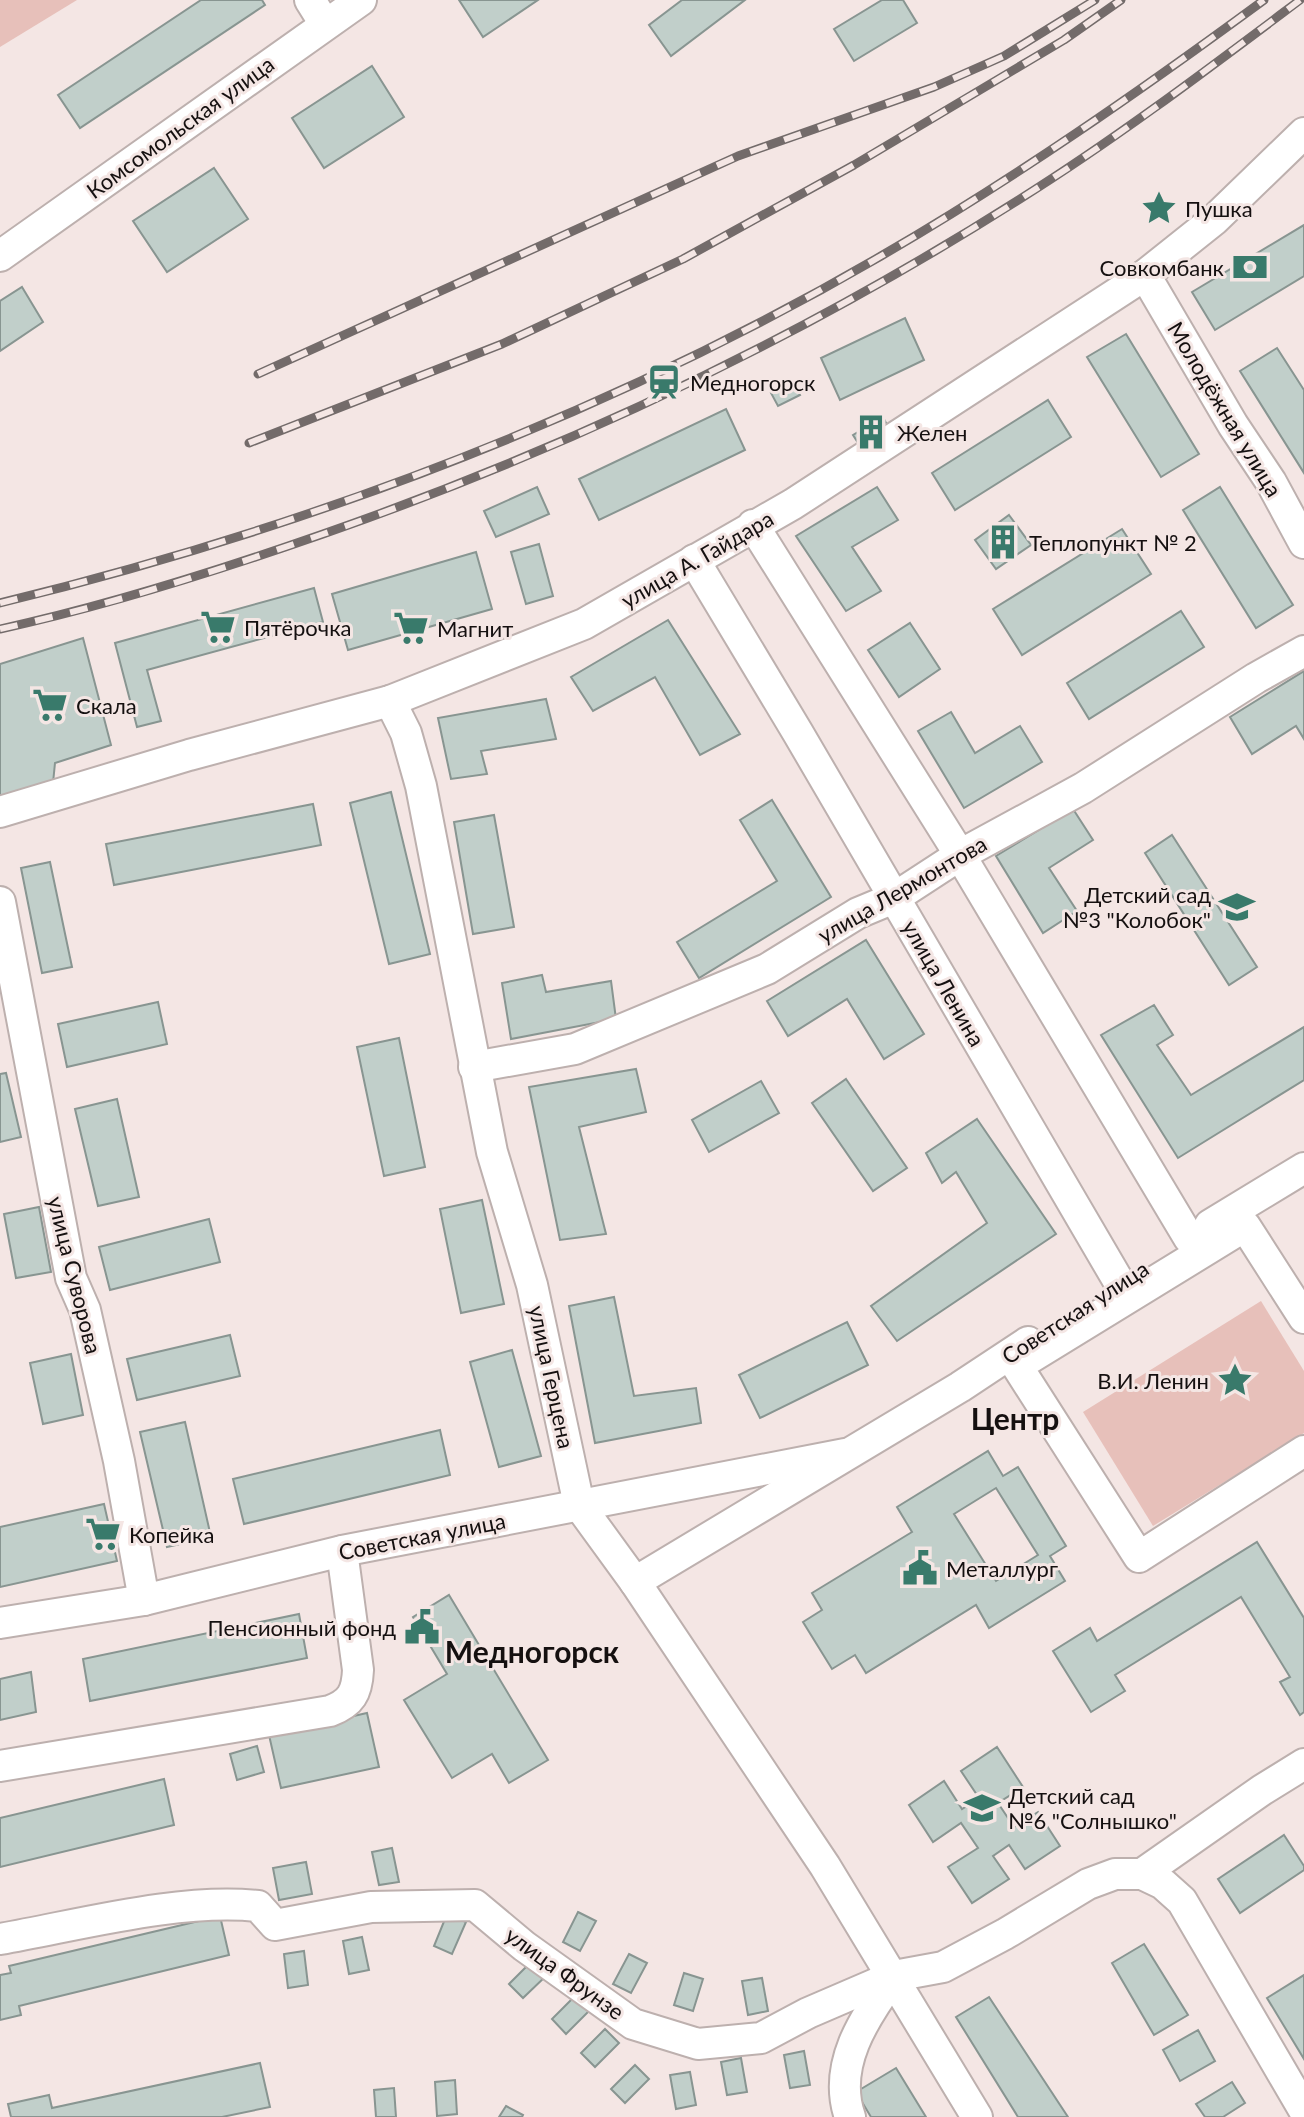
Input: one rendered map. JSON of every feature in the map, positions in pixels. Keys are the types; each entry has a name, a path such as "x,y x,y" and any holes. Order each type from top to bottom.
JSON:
{"street":[{"name":"Комсомольская улица","path":"0,256 318,12 361,0"},
{"name":"улица А. Гайдара","path":"0,812 189,755 390,701 584,624 793,504 1145,275 1214,220 1304,133"},
{"name":"Молодёжная улица","path":"1145,275 1233,425 1271,482 1304,543"},
{"path":"753,525 960,855 1189,1238"},
{"name":"улица Ленина","path":"694,560 1119,1282"},
{"name":"улица Лермонтова","path":"474,1067 575,1049 767,969 858,913 894,898 960,855 1083,788 1304,651"},
{"name":"улица Герцена","path":"390,701 406,733 421,786 492,1152 540,1318 579,1505 635,1582 825,1866 977,2117"},
{"name":"улица Суворова","path":"0,902 71,1278 85,1310 119,1461 144,1600"},
{"name":"Советская улица","path":"635,1582 960,1387 1119,1282 1304,1168"},
{"path":"1304,1318 1245,1226 1017,1366 1139,1557 1304,1451"},
{"name":"Советская улица","path":"0,1623 144,1600 342,1551 845,1454"},
{"path":"0,1766 330,1711 346,1705 357,1690 358,1670 342,1551"},
{"path":"1304,1764 1142,1874 1163,1884 1182,1901 1304,2110"},
{"name":"улица Фрунзе","path":"0,1939 145,1913 226,1903 258,1906 275,1925 371,1907 475,1905 524,1946 633,2024 698,2044 761,2038 808,2013 894,1976 943,1967 1088,1884 1115,1874 1142,1874"},
{"path":"850,2117 845,2104 844,2083 850,2051 866,2014 894,1976"}],"shaded area":[{"path":"0,0 77,0 0,47"},
{"path":"1261,1301 1304,1371 1304,1433 1153,1526 1083,1412"}],"building":[{"path":"201,0 262,0 265,5 80,128 58,95"},
{"path":"459,0 538,0 483,37"},
{"path":"682,0 745,0 671,56 649,25"},
{"path":"882,0 903,0 917,23 854,61 834,29"},
{"path":"372,66 404,117 324,168 292,118"},
{"path":"214,168 248,219 167,272 133,221"},
{"path":"1304,225 1304,276 1215,330 1192,292"},
{"path":"22,287 43,322 0,351 0,301"},
{"path":"905,318 924,360 840,400 821,358"},
{"path":"1126,334 1199,454 1161,477 1087,357"},
{"path":"1277,348 1304,390 1304,473 1240,371"},
{"path":"792,381 800,395 778,406 771,393"},
{"path":"1048,400 1071,437 955,510 932,473"},
{"name":"Медногорск","path":"726,409 745,450 599,520 579,479"},
{"name":"Желен","path":"883,417 889,429 860,446 853,435"},
{"path":"537,487 549,514 496,537 484,511"},
{"path":"877,487 898,520 852,547 881,591 846,611 796,536"},
{"path":"1220,487 1293,605 1256,628 1183,510"},
{"name":"Теплопункт № 2","path":"1009,515 1031,545 996,569 975,540"},
{"path":"1122,529 1151,574 1022,655 993,609"},
{"path":"539,544 553,596 526,604 511,552"},
{"path":"476,552 492,609 348,650 332,594"},
{"path":"314,588 323,622 147,670 161,721 137,727 115,643"},
{"path":"1181,611 1204,647 1089,719 1067,683"},
{"path":"668,620 740,734 700,755 655,677 593,711 571,677"},
{"path":"910,623 940,669 899,697 868,650"},
{"name":"Скала","path":"83,638 111,745 55,763 53,783 0,796 0,664"},
{"path":"1304,671 1304,739 1296,726 1252,754 1230,717"},
{"path":"546,699 556,739 481,751 487,774 451,779 438,718"},
{"path":"951,712 975,753 1020,726 1042,762 964,808 918,731"},
{"path":"391,792 430,954 389,964 350,803"},
{"path":"772,800 831,897 699,978 677,942 777,881 740,820"},
{"path":"313,804 321,845 114,885 106,844"},
{"path":"1073,809 1093,840 1049,868 1077,911 1043,933 996,856"},
{"path":"494,815 514,927 473,934 454,822"},
{"path":"1172,835 1257,967 1229,985 1145,853"},
{"path":"50,862 72,967 42,973 21,868"},
{"path":"866,940 924,1034 884,1059 847,999 788,1036 767,1001"},
{"path":"542,975 546,992 611,981 616,1019 511,1039 502,983"},
{"path":"158,1002 167,1044 67,1067 58,1024"},
{"path":"1154,1005 1173,1035 1157,1045 1191,1095 1304,1027 1304,1080 1178,1158 1101,1035"},
{"path":"399,1038 425,1167 384,1176 357,1047"},
{"path":"636,1069 646,1112 579,1127 606,1234 560,1240 529,1087"},
{"path":"6,1073 21,1137 0,1142 0,1074"},
{"path":"846,1079 907,1168 873,1191 812,1103"},
{"path":"761,1081 779,1113 709,1152 692,1120"},
{"path":"117,1099 139,1197 98,1206 75,1109"},
{"path":"977,1119 1056,1234 897,1341 871,1306 987,1223 956,1172 942,1183 926,1153"},
{"path":"482,1200 504,1304 461,1313 440,1209"},
{"path":"39,1207 51,1272 16,1278 4,1214"},
{"path":"209,1219 220,1262 110,1290 99,1247"},
{"path":"614,1297 634,1396 696,1388 701,1423 595,1443 569,1306"},
{"path":"847,1322 868,1365 760,1418 739,1375"},
{"path":"230,1335 240,1376 137,1400 127,1359"},
{"path":"512,1350 541,1456 499,1467 470,1362"},
{"path":"71,1354 83,1415 43,1424 30,1363"},
{"path":"185,1422 211,1537 167,1547 140,1432"},
{"path":"440,1430 450,1475 244,1524 233,1479"},
{"name":"Металлург","path":"988,1451 1003,1476 1018,1467 1066,1546 1050,1556 1065,1581 989,1628 976,1605 866,1673 855,1655 832,1669 803,1622 822,1610 812,1593 912,1532 897,1507","holes":["996,1488 1038,1555 996,1581 954,1514"]},
{"path":"104,1504 117,1561 0,1587 0,1527"},
{"path":"1257,1542 1304,1618 1304,1712 1300,1715 1280,1682 1290,1677 1241,1597 1115,1675 1125,1691 1091,1712 1053,1651 1090,1628 1097,1641"},
{"path":"449,1595 548,1760 509,1783 492,1754 452,1778 404,1700 447,1674 413,1617"},
{"path":"299,1614 307,1658 90,1701 83,1659"},
{"path":"31,1672 36,1712 0,1720 0,1679"},
{"path":"367,1713 379,1767 281,1788 269,1735"},
{"path":"257,1746 264,1772 237,1780 230,1754"},
{"path":"997,1747 1023,1787 998,1803 1014,1827 1038,1812 1060,1846 1025,1869 1009,1845 993,1856 1009,1879 972,1903 948,1867 978,1848 961,1823 933,1842 909,1805 944,1781 962,1809 979,1798 961,1771"},
{"path":"164,1779 174,1825 0,1867 0,1818"},
{"path":"1284,1835 1304,1870 1240,1913 1218,1879"},
{"path":"392,1848 399,1882 379,1885 372,1852"},
{"path":"306,1862 312,1894 279,1900 273,1868"},
{"path":"578,1912 596,1921 580,1951 563,1942"},
{"path":"447,1914 466,1922 452,1954 434,1946"},
{"path":"220,1916 229,1955 19,2006 21,2015 0,2020 0,1975 11,1973 9,1966"},
{"path":"362,1937 369,1970 349,1974 343,1941"},
{"path":"1144,1944 1188,2015 1154,2035 1112,1963"},
{"path":"304,1951 308,1985 288,1988 284,1954"},
{"path":"629,1954 647,1963 631,1993 613,1984"},
{"path":"533,1960 547,1975 523,1998 509,1984"},
{"path":"684,1973 703,1979 693,2011 674,2005"},
{"path":"1304,1975 1304,2059 1267,1998"},
{"path":"762,1978 768,2011 748,2015 742,1981"},
{"path":"576,1995 590,2010 566,2034 552,2019"},
{"path":"989,1997 1068,2117 1018,2117 956,2017"},
{"path":"605,2029 619,2043 595,2067 581,2053"},
{"path":"1198,2030 1215,2061 1180,2081 1163,2050"},
{"path":"804,2051 810,2085 790,2088 784,2055"},
{"path":"741,2058 747,2092 727,2095 721,2062"},
{"path":"260,2063 270,2107 222,2117 11,2117 8,2104 49,2095 52,2108"},
{"path":"635,2065 649,2079 625,2103 611,2089"},
{"path":"896,2068 926,2117 871,2117 856,2092"},
{"path":"690,2072 696,2105 676,2109 670,2075"},
{"path":"455,2080 457,2114 437,2116 435,2082"},
{"path":"1232,2082 1245,2103 1223,2117 1205,2117 1196,2104"},
{"path":"394,2088 396,2117 376,2117 374,2090"},
{"path":"506,2106 523,2115 522,2117 499,2117"}],"railway":[{"path":"258,374 738,156 934,87 1004,56 1095,0"},
{"path":"249,443 502,344 683,259 854,165 1064,40 1121,0"},
{"path":"0,603 229,540 341,502 453,461 671,367 777,313 931,227 1076,133 1264,0"},
{"path":"0,629 163,586 323,534 504,465 681,387 853,298 1020,199 1127,127 1300,0"}],"place":[{"name":"Пушка","path":"1159,208"},
{"name":"Совкомбанк","path":"1250,267"},
{"name":"Медногорск","path":"664,382"},
{"name":"Желен","path":"871,432"},
{"name":"Теплопункт № 2","path":"1003,542"},
{"name":"Пятёрочка","path":"218,627"},
{"name":"Магнит","path":"411,628"},
{"name":"Скала","path":"50,705"},
{"name":"Детский сад №3 \"Колобок\"","path":"1237,907"},
{"name":"В.И. Ленин","path":"1235,1380"},
{"name":"Копейка","path":"103,1534"},
{"name":"Металлург","path":"920,1568"},
{"name":"Пенсионный фонд","path":"422,1627"},
{"name":"Детский сад №6 \"Солнышко\"","path":"982,1808"}],"district":[{"name":"Центр","path":"1015,1418"},
{"name":"Медногорск","path":"532,1651"}]}
